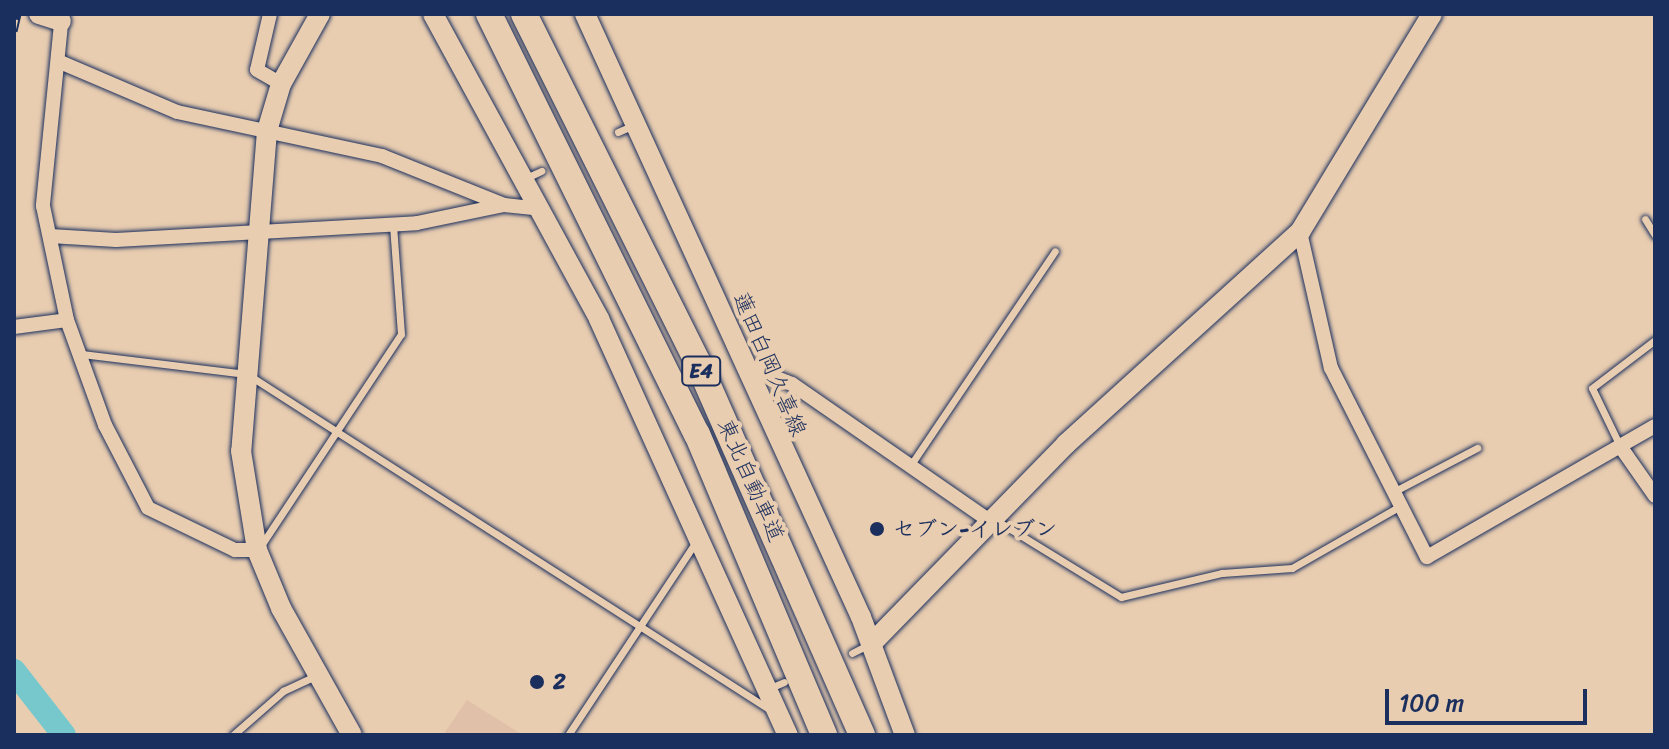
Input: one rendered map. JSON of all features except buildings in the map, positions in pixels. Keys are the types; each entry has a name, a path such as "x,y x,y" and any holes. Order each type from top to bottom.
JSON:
{"highway":[{"name":"東北自動車道","path":"489,14 691,421 824,735"},
{"name":"東北自動車道","path":"524,14 698,363 862,735"}],"street":[{"path":"39,14 61,17 60,62 43,206 67,320 105,425 148,508 235,550 257,550"},
{"path":"270,14 257,70 281,84"},
{"path":"320,14 281,84 267,131 255,232 244,499 257,550 352,735"},
{"path":"433,14 533,175 541,209 777,685 778,712 788,735"},
{"name":"蓮田白岡久喜線","path":"585,14 627,128 744,365 872,643 905,735"},
{"path":"872,643 991,519 1300,232 1432,14"},
{"path":"60,62 177,112 382,156 504,205 541,209"},
{"path":"50,236 116,240 393,224 504,205"},
{"path":"1300,232 1331,368 1427,557 1436,555 1655,426"},
{"path":"14,327 67,320"},
{"path":"744,365 792,384 909,468 991,519"},
{"path":"1620,446 1655,496"}],"lane":[{"path":"1645,219 1655,235"},
{"path":"257,550 401,334 393,224"},
{"path":"909,468 1055,251"},
{"path":"1620,446 1592,388 1655,340"},
{"path":"81,354 247,374 639,628 778,712"},
{"path":"1395,491 1477,448"},
{"path":"991,519 1121,597 1222,573 1292,568 1402,505"},
{"path":"568,735 702,537"},
{"path":"852,653 872,643"},
{"path":"233,735 283,691 319,675"}],"shaded area":[{"path":"467,700 523,735 443,735"}],"waterway":[{"path":"14,671 64,735"}],"railway":[{"path":"14,31 18,14"}],"place":[{"name":"セブン-イレブン","path":"877,529"},
{"name":"2","path":"537,682"}]}
